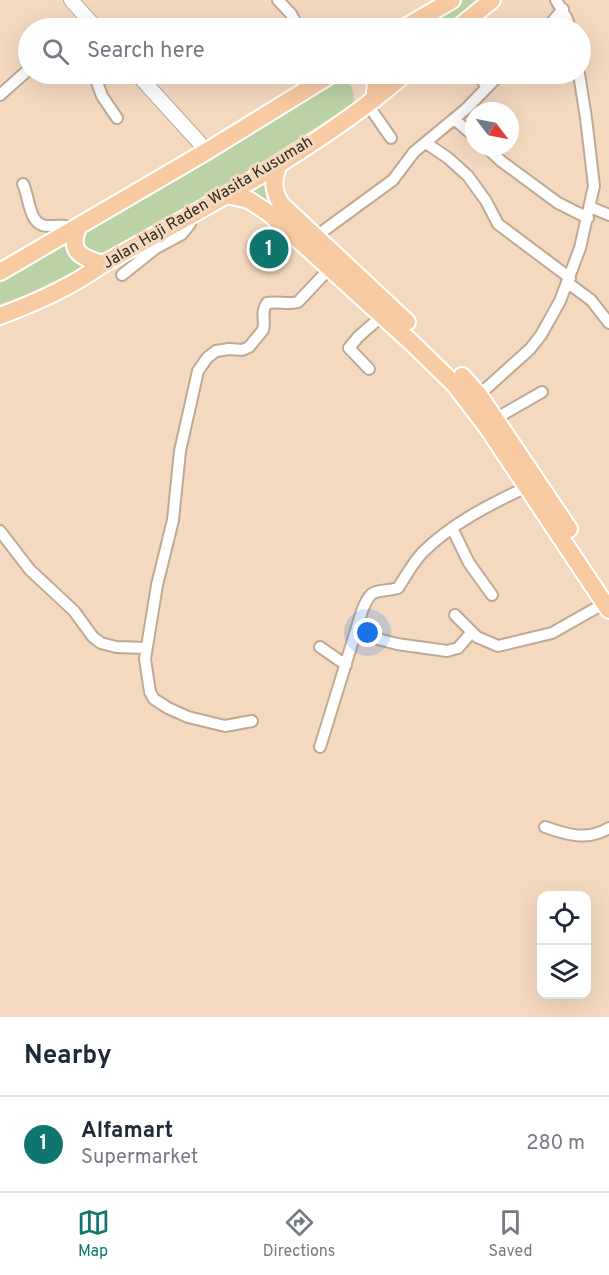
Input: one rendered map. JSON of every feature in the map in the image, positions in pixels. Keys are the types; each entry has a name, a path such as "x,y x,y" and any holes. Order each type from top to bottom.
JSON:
{"highway":[{"path":"421,18 452,0"},
{"path":"470,18 492,0"},
{"path":"0,272 207,151 314,84"},
{"path":"371,103 376,84"},
{"name":"Jalan Haji Raden Wasita Kusumah","path":"0,316 77,283 104,264 227,195 279,164 371,103 393,84"},
{"path":"279,164 273,182 281,204 454,384 487,427 527,487 571,541"},
{"path":"227,195 241,197 257,205 330,268 431,345 478,395 608,601"},
{"path":"76,228 74,238 79,254 89,261 104,264"}],"main road":[{"path":"71,0 87,18"},
{"path":"146,84 207,151"}],"street":[{"path":"278,0 293,18"},
{"path":"0,95 18,79"},
{"path":"98,84 102,96 117,118"},
{"path":"315,237 386,186 400,172 414,152 476,99 488,84"},
{"path":"478,395 530,349 555,311 569,280 589,213 594,186 580,84"},
{"path":"371,103 391,138"},
{"path":"454,119 465,128"},
{"path":"426,143 468,176 486,201 498,224 569,280 591,300 609,323"},
{"path":"496,156 558,203 589,213 609,215"},
{"path":"23,184 35,221 42,226 65,225 76,228"},
{"path":"122,275 173,237 182,234 190,224 189,216"},
{"path":"252,721 225,726 204,722 178,713 154,699 146,675 146,648 173,520 180,451 198,371 207,358 216,351 242,350 249,347 263,330 262,314 267,303 292,304 298,302 330,268"},
{"path":"369,369 349,348 379,307"},
{"path":"495,419 542,392"},
{"path":"320,747 362,611 370,593 380,589 398,588 422,554 453,528 502,498 527,487"},
{"path":"453,528 469,563 492,595"},
{"path":"0,531 30,570 74,611 93,637 101,643 116,647 146,648"},
{"path":"455,615 471,633 491,645 504,645 552,633 608,601"},
{"path":"355,633 397,644 447,651 458,648 471,633"},
{"path":"320,647 346,665"},
{"path":"545,828 580,837 591,836 609,828"}],"green space":[{"path":"461,0 482,0 460,18 430,18"},
{"path":"324,84 351,85 354,94 353,104 222,187 110,251 98,253 86,248 83,244 84,236 91,227"},
{"path":"265,177 266,198 272,209 244,190"},
{"path":"69,235 67,246 70,254 86,266 28,294 0,304 0,275"}],"place":[{"name":"Alfamart","path":"269,249"}]}
